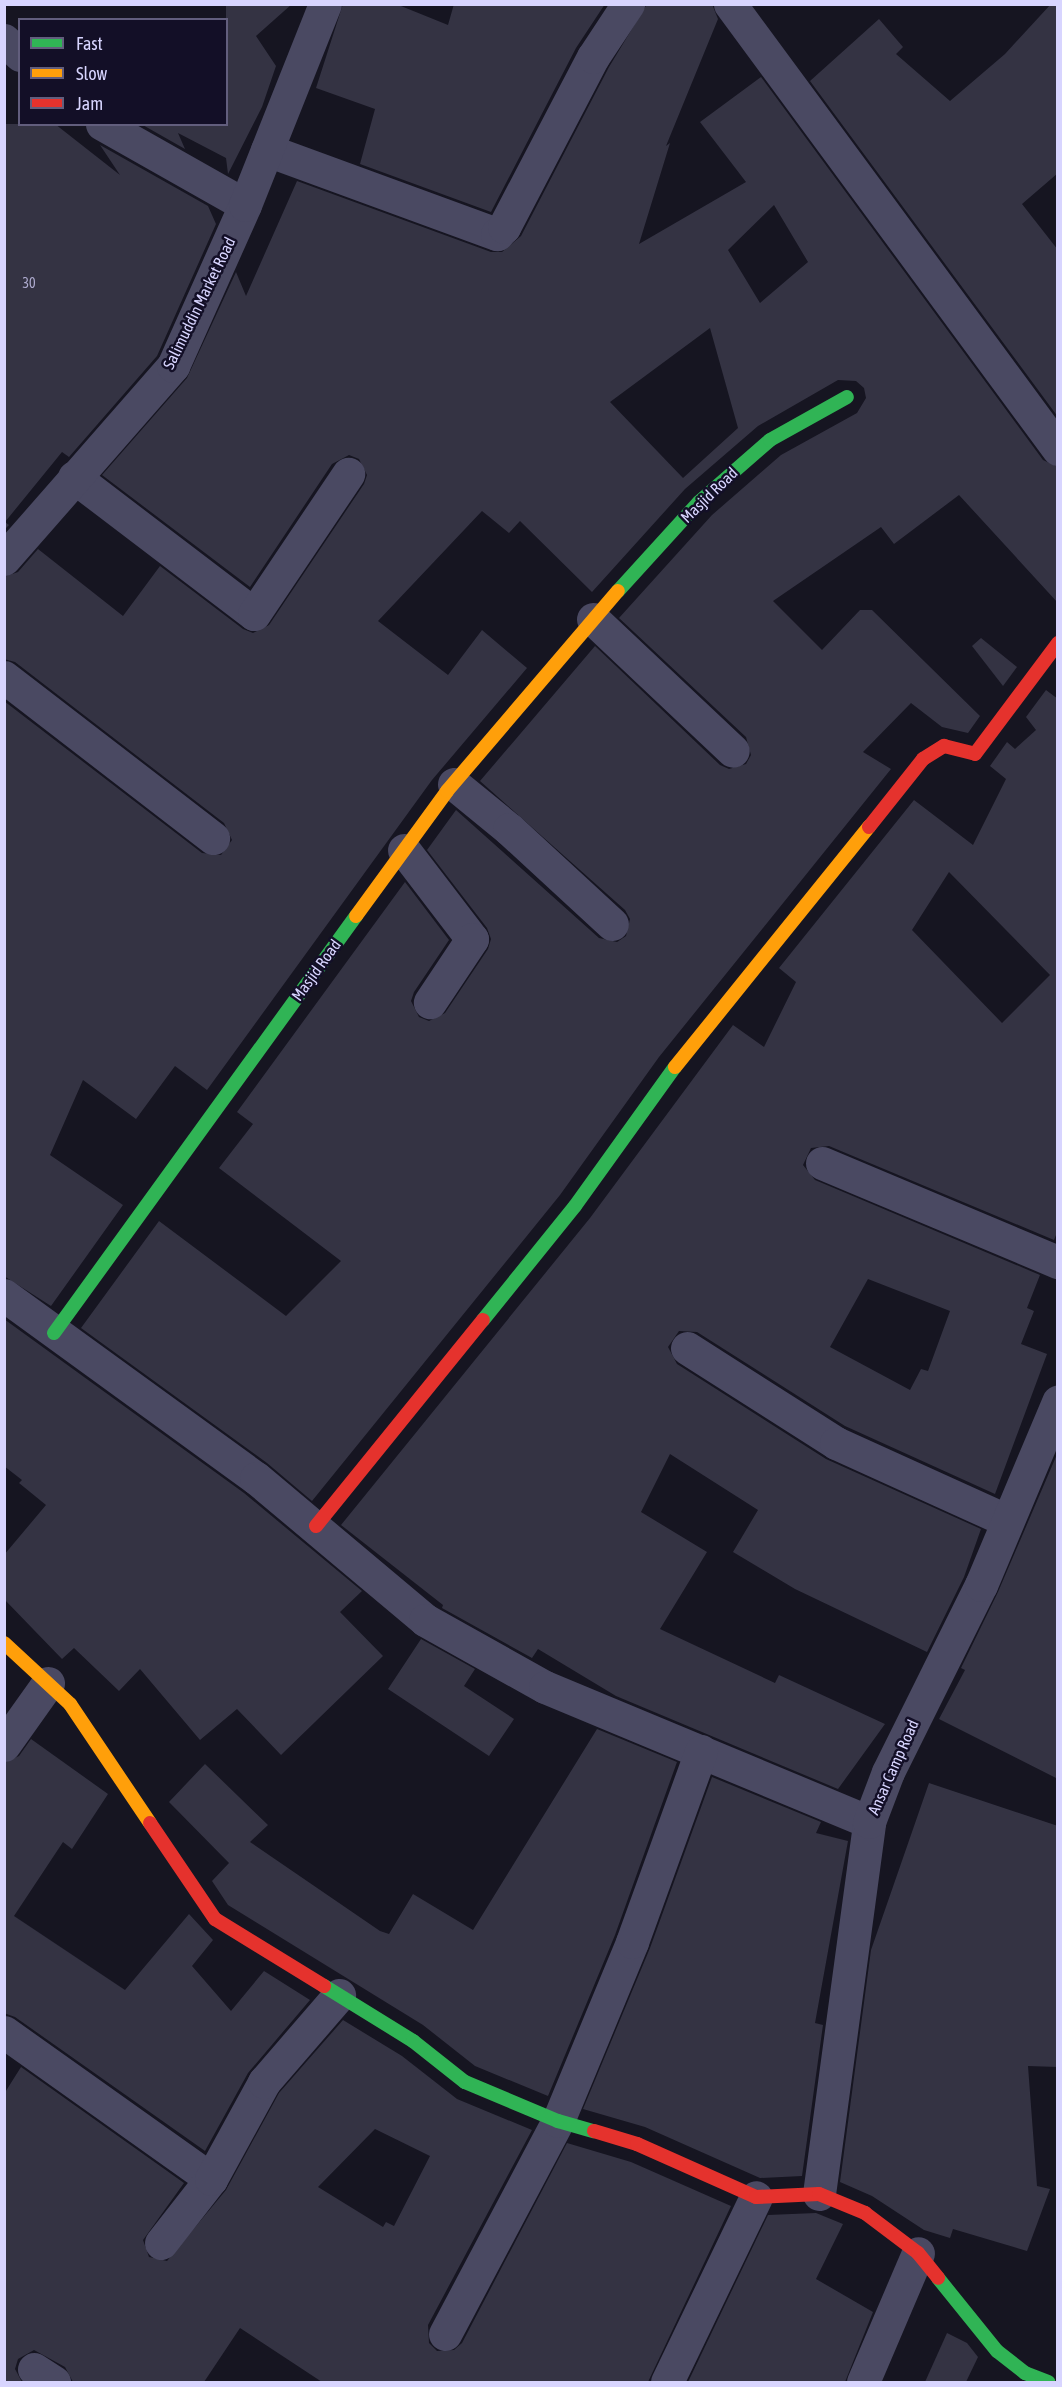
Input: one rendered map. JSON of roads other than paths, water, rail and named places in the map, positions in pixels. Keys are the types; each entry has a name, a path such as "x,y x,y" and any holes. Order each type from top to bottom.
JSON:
{"street":[{"name":"Salimuddin Market Road","path":"7,549 173,366 245,205 325,4"},
{"path":"267,150 497,234 504,227 593,57 628,4"},
{"path":"730,4 1058,449"},
{"path":"4,40 18,53"},
{"path":"106,126 245,205"},
{"name":"Masjid Road","path":"54,1333 404,850 454,784 592,619 699,502 761,448 847,397"},
{"path":"74,477 254,614 348,474"},
{"path":"592,619 733,751"},
{"path":"316,1526 575,1206 674,1069 923,759 944,746 975,754 1058,643"},
{"path":"4,677 213,838"},
{"path":"454,784 509,829 612,924"},
{"path":"404,850 472,939 430,1002"},
{"path":"822,1163 1058,1262"},
{"path":"4,1295 316,1526 425,1620 545,1687 869,1822"},
{"path":"687,1348 836,1443 1006,1520"},
{"name":"Ansar Camp Road","path":"819,2194 869,1822 888,1772 981,1585 1006,1520 1058,1402"},
{"path":"4,1643 70,1704 215,1919 413,2041 465,2082 558,2121 637,2144 756,2197 819,2194 865,2213 918,2253 997,2351 1025,2373 1048,2382"},
{"path":"4,1745 48,1683"},
{"path":"445,2334 558,2121 632,1942 700,1751"},
{"path":"161,2242 211,2179 264,2082 339,1995"},
{"path":"4,2031 211,2179"},
{"path":"667,2382 756,2197"},
{"path":"863,2382 918,2253"}]}
